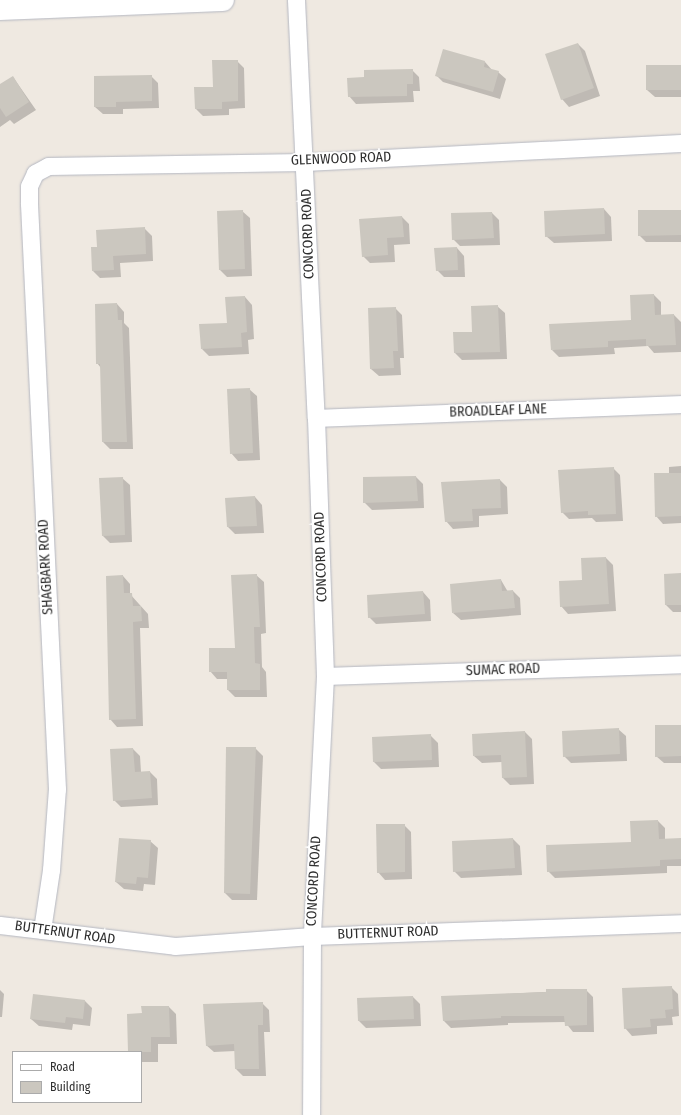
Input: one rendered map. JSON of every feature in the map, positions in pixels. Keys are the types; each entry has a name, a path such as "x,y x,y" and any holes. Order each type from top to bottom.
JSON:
{"street":[{"path":"0,9 223,0"},
{"name":"CONCORD ROAD","path":"296,0 305,162 316,418 325,676 312,936 311,1115"},
{"name":"GLENWOOD ROAD","path":"29,203 29,186 35,172 48,166 305,162 681,143"},
{"name":"SHAGBARK ROAD","path":"29,203 57,789 51,870 42,930"},
{"name":"BROADLEAF LANE","path":"316,418 681,404"},
{"name":"SUMAC ROAD","path":"325,676 681,664"},
{"name":"BUTTERNUT ROAD","path":"0,925 175,946 312,936 681,923"}],"building":[{"path":"578,43 594,88 561,100 545,54"},
{"path":"443,49 485,61 484,67 499,71 493,92 435,76"},
{"path":"212,60 238,60 238,101 222,102 222,109 195,109 194,87 213,87"},
{"path":"646,65 681,65 681,90 646,90"},
{"path":"413,69 413,84 407,84 407,96 348,97 347,78 364,77 364,70"},
{"path":"152,75 152,101 116,102 116,107 94,107 94,76"},
{"path":"13,76 29,102 6,117 0,108 0,84"},
{"path":"604,208 605,234 545,237 544,211"},
{"path":"243,210 245,269 219,270 217,211"},
{"path":"638,210 681,210 681,235 638,236"},
{"path":"492,212 494,238 452,240 451,213"},
{"path":"402,216 404,237 387,238 388,255 362,257 359,219"},
{"path":"145,227 146,254 113,256 114,270 92,271 91,247 97,247 96,230"},
{"path":"457,247 458,270 436,271 434,248"},
{"path":"654,294 655,315 674,314 676,345 646,346 646,339 608,341 608,347 551,350 549,324 631,320 630,295"},
{"path":"245,296 247,332 241,333 242,347 201,349 199,324 227,323 225,297"},
{"path":"117,303 118,320 122,320 127,442 102,442 100,364 96,364 95,304"},
{"path":"498,305 500,352 454,353 453,332 472,332 471,306"},
{"path":"396,307 398,351 393,351 394,368 370,369 368,308"},
{"path":"250,388 253,453 230,454 227,389"},
{"path":"614,467 616,514 588,515 588,511 561,513 558,470"},
{"path":"654,473 681,473 681,516 655,517"},
{"path":"416,476 418,501 363,503 363,477"},
{"path":"123,477 125,535 102,536 99,478"},
{"path":"500,479 501,508 472,509 473,521 445,522 441,482"},
{"path":"255,496 257,526 227,527 225,498"},
{"path":"606,557 609,604 560,607 559,581 582,580 581,558"},
{"path":"681,573 681,605 665,605 664,574"},
{"path":"257,574 260,627 254,627 255,663 260,664 260,690 227,690 227,672 209,672 209,648 235,648 231,575"},
{"path":"123,575 124,593 132,593 133,606 141,606 142,621 133,622 136,719 109,720 106,576"},
{"path":"501,579 502,591 513,590 515,608 452,613 450,584"},
{"path":"423,591 425,614 368,618 367,595"},
{"path":"655,725 681,725 681,756 655,757"},
{"path":"619,728 620,754 563,757 562,731"},
{"path":"525,731 527,777 502,778 501,755 473,756 472,734"},
{"path":"431,734 432,760 373,762 372,737"},
{"path":"226,747 256,747 250,894 224,893"},
{"path":"133,748 135,772 150,771 152,798 113,801 110,749"},
{"path":"658,820 659,839 681,838 681,859 660,860 660,866 547,872 546,845 631,842 630,821"},
{"path":"376,824 405,824 405,872 377,873"},
{"path":"119,838 151,840 148,878 137,877 136,884 115,882"},
{"path":"513,838 515,868 453,872 452,841"},
{"path":"672,986 673,1009 665,1010 666,1018 650,1019 651,1027 624,1029 622,988"},
{"path":"546,989 587,989 587,1025 565,1026 564,1016 501,1016 501,1018 443,1021 441,996 546,992"},
{"path":"33,994 85,1000 83,1019 66,1017 65,1023 30,1019"},
{"path":"413,996 414,1019 358,1021 357,998"},
{"path":"263,1002 263,1025 258,1025 259,1069 235,1069 234,1044 206,1046 203,1004"},
{"path":"141,1006 169,1006 170,1037 151,1037 151,1052 128,1051 127,1014 142,1013"}]}
